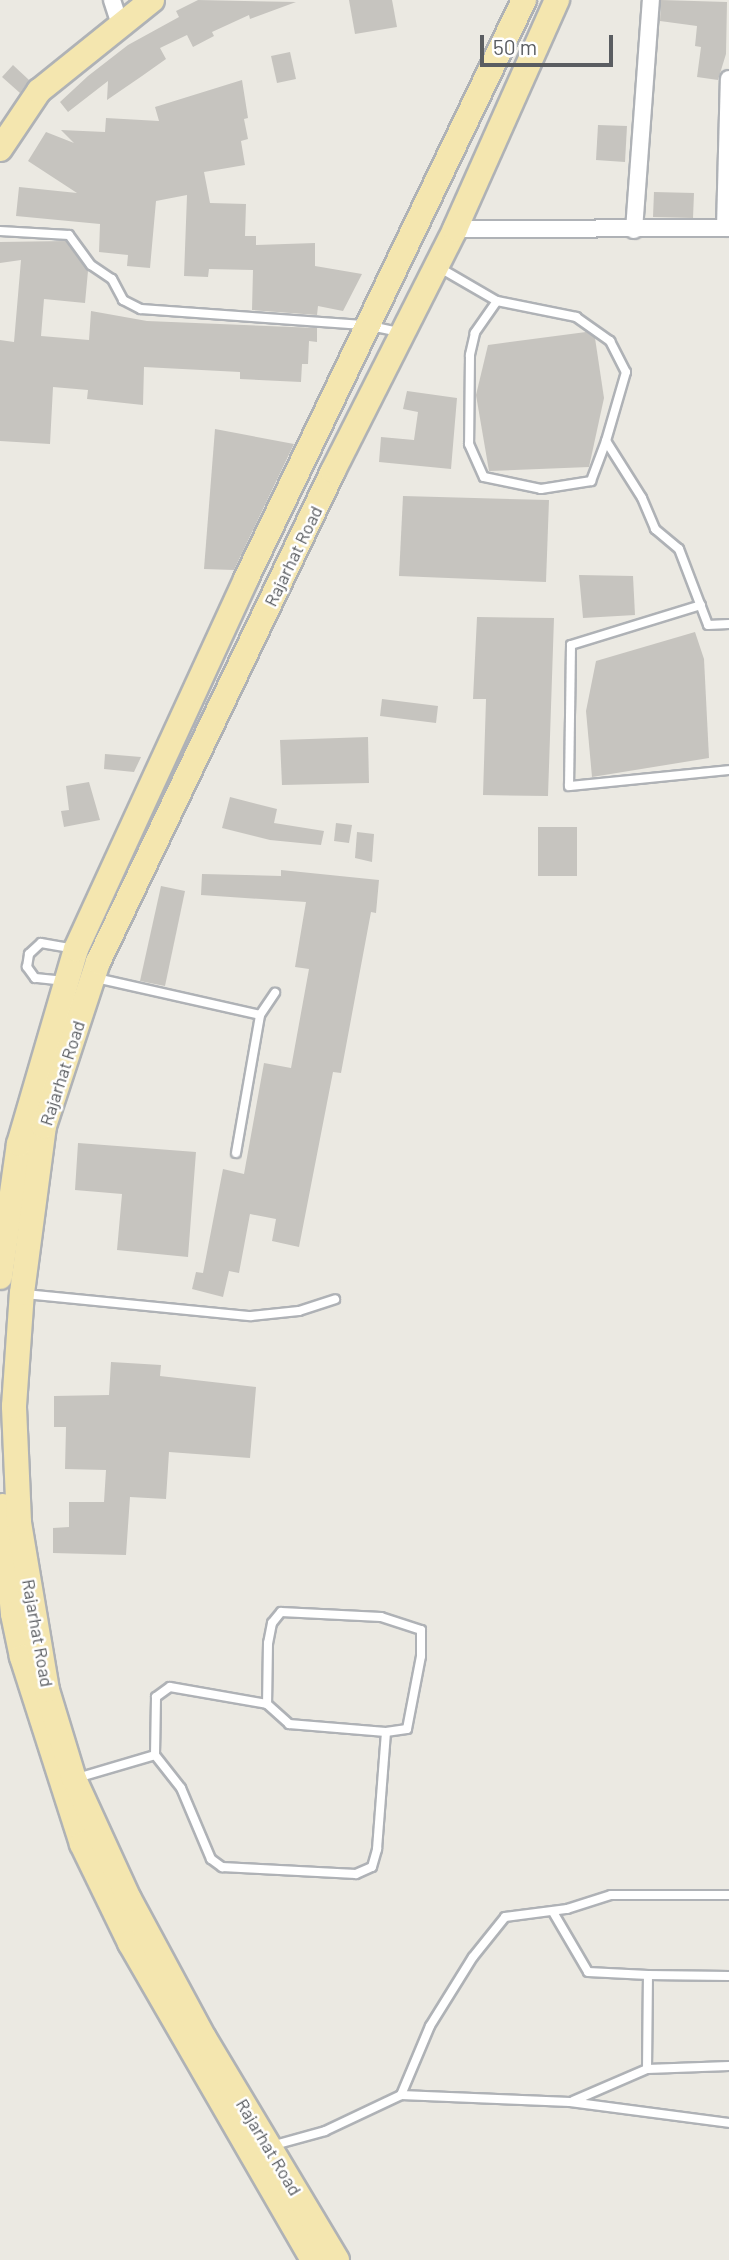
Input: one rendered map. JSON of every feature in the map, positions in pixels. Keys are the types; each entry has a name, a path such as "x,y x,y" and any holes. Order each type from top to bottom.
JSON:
{"main road":[{"path":"0,149 39,92 152,0"},
{"path":"0,1277 19,1144 76,949 366,325 524,0"},
{"name":"Rajarhat Road","path":"337,2260 269,2147 142,1922 74,1779 47,1690 19,1522 14,1406 22,1293 44,1126 93,976 402,333 455,229 557,0"},
{"path":"0,1444 13,1614 32,1699 67,1807 130,1942 313,2260"}],"street":[{"path":"112,0 120,25"},
{"path":"634,230 651,0"},
{"path":"455,229 727,228 729,79"}],"lane":[{"path":"0,231 69,235 91,265 112,279 123,300 141,309 366,325 402,333"},
{"path":"437,266 497,301 576,317 610,341 626,372 591,481 541,489 484,477 469,444 470,355 475,332 497,301"},
{"path":"606,441 642,498 655,529 678,549 708,625 729,624"},
{"path":"701,605 571,645 569,786 729,770"},
{"path":"93,976 76,949 41,943 29,954 27,967 35,978 65,981 93,976 260,1016"},
{"path":"236,1153 260,1016 275,993"},
{"path":"22,1293 251,1316 299,1311 335,1299"},
{"path":"267,1704 268,1643 275,1615 290,1610 409,1622 422,1636 411,1723 407,1729 386,1732 289,1724 267,1704 183,1688 161,1690 155,1708 155,1755 181,1787 211,1859 222,1867 356,1874 372,1867 377,1849 386,1732"},
{"path":"74,1779 155,1755"},
{"path":"401,2095 430,2026 495,1926 519,1913 553,1912 611,1895 729,1895"},
{"path":"553,1912 588,1972 729,1976"},
{"path":"647,2069 648,1975"},
{"path":"570,2102 647,2069 729,2066"},
{"path":"243,2141 269,2147 325,2131 401,2095 570,2102 729,2123"}],"building":[{"path":"198,0 296,2 250,19 249,15 212,32 214,36 193,47 187,35 160,48 166,59 107,100 108,81 68,112 60,102 128,45 179,17 176,11"},
{"path":"349,0 392,0 397,27 355,34"},
{"path":"661,0 727,2 726,54 718,80 697,77 701,47 695,46 697,26 660,21"},
{"path":"290,52 296,79 277,83 271,56"},
{"path":"13,65 29,80 20,93 2,77"},
{"path":"242,80 248,118 244,119 248,139 241,141 245,165 204,172 210,203 246,204 245,236 256,236 256,245 315,243 315,266 362,274 343,311 318,306 317,315 252,310 253,270 209,269 208,277 184,276 187,195 156,201 150,268 127,266 128,255 99,252 100,224 16,216 19,187 77,193 28,161 46,132 74,143 61,130 105,132 106,118 159,121 155,107"},
{"path":"598,125 627,126 625,162 596,160"},
{"path":"654,192 694,193 693,218 653,217"},
{"path":"66,241 88,271 85,303 44,299 41,336 89,340 91,311 147,321 317,328 317,342 309,341 308,364 302,364 301,382 240,379 240,372 144,367 143,405 87,399 88,390 53,387 50,444 0,441 0,340 14,342 21,260 0,263 0,242"},
{"path":"586,332 595,338 604,398 589,467 489,471 476,395 488,345"},
{"path":"407,391 457,398 451,469 379,462 381,437 414,440 418,412 403,409"},
{"path":"215,429 294,444 234,570 204,569"},
{"path":"403,496 549,500 546,582 399,576"},
{"path":"579,575 633,576 635,615 583,618"},
{"path":"477,617 554,618 548,796 483,795 486,699 473,699"},
{"path":"695,632 704,659 709,758 592,777 586,711 596,661"},
{"path":"382,699 438,706 436,723 380,716"},
{"path":"368,737 369,783 282,785 280,740"},
{"path":"105,754 141,757 134,772 104,769"},
{"path":"89,782 100,820 64,827 61,811 69,810 66,786"},
{"path":"230,797 277,809 274,823 324,831 321,845 270,840 222,828"},
{"path":"336,823 352,825 349,843 334,841"},
{"path":"538,827 577,827 577,876 538,876"},
{"path":"357,832 374,834 372,862 355,858"},
{"path":"281,870 379,880 376,913 371,912 341,1073 333,1072 299,1247 272,1241 276,1219 250,1214 239,1273 229,1271 223,1297 192,1289 196,1272 203,1273 223,1169 244,1174 264,1063 291,1068 309,969 295,967 306,902 201,895 202,874 281,876"},
{"path":"161,886 185,891 165,986 140,981"},
{"path":"78,1143 196,1152 188,1257 117,1250 122,1194 75,1190"},
{"path":"111,1362 161,1365 160,1376 256,1387 250,1458 169,1452 166,1499 130,1497 126,1555 53,1553 53,1528 69,1527 69,1502 104,1502 106,1470 65,1469 66,1427 54,1427 54,1396 109,1395"}]}
